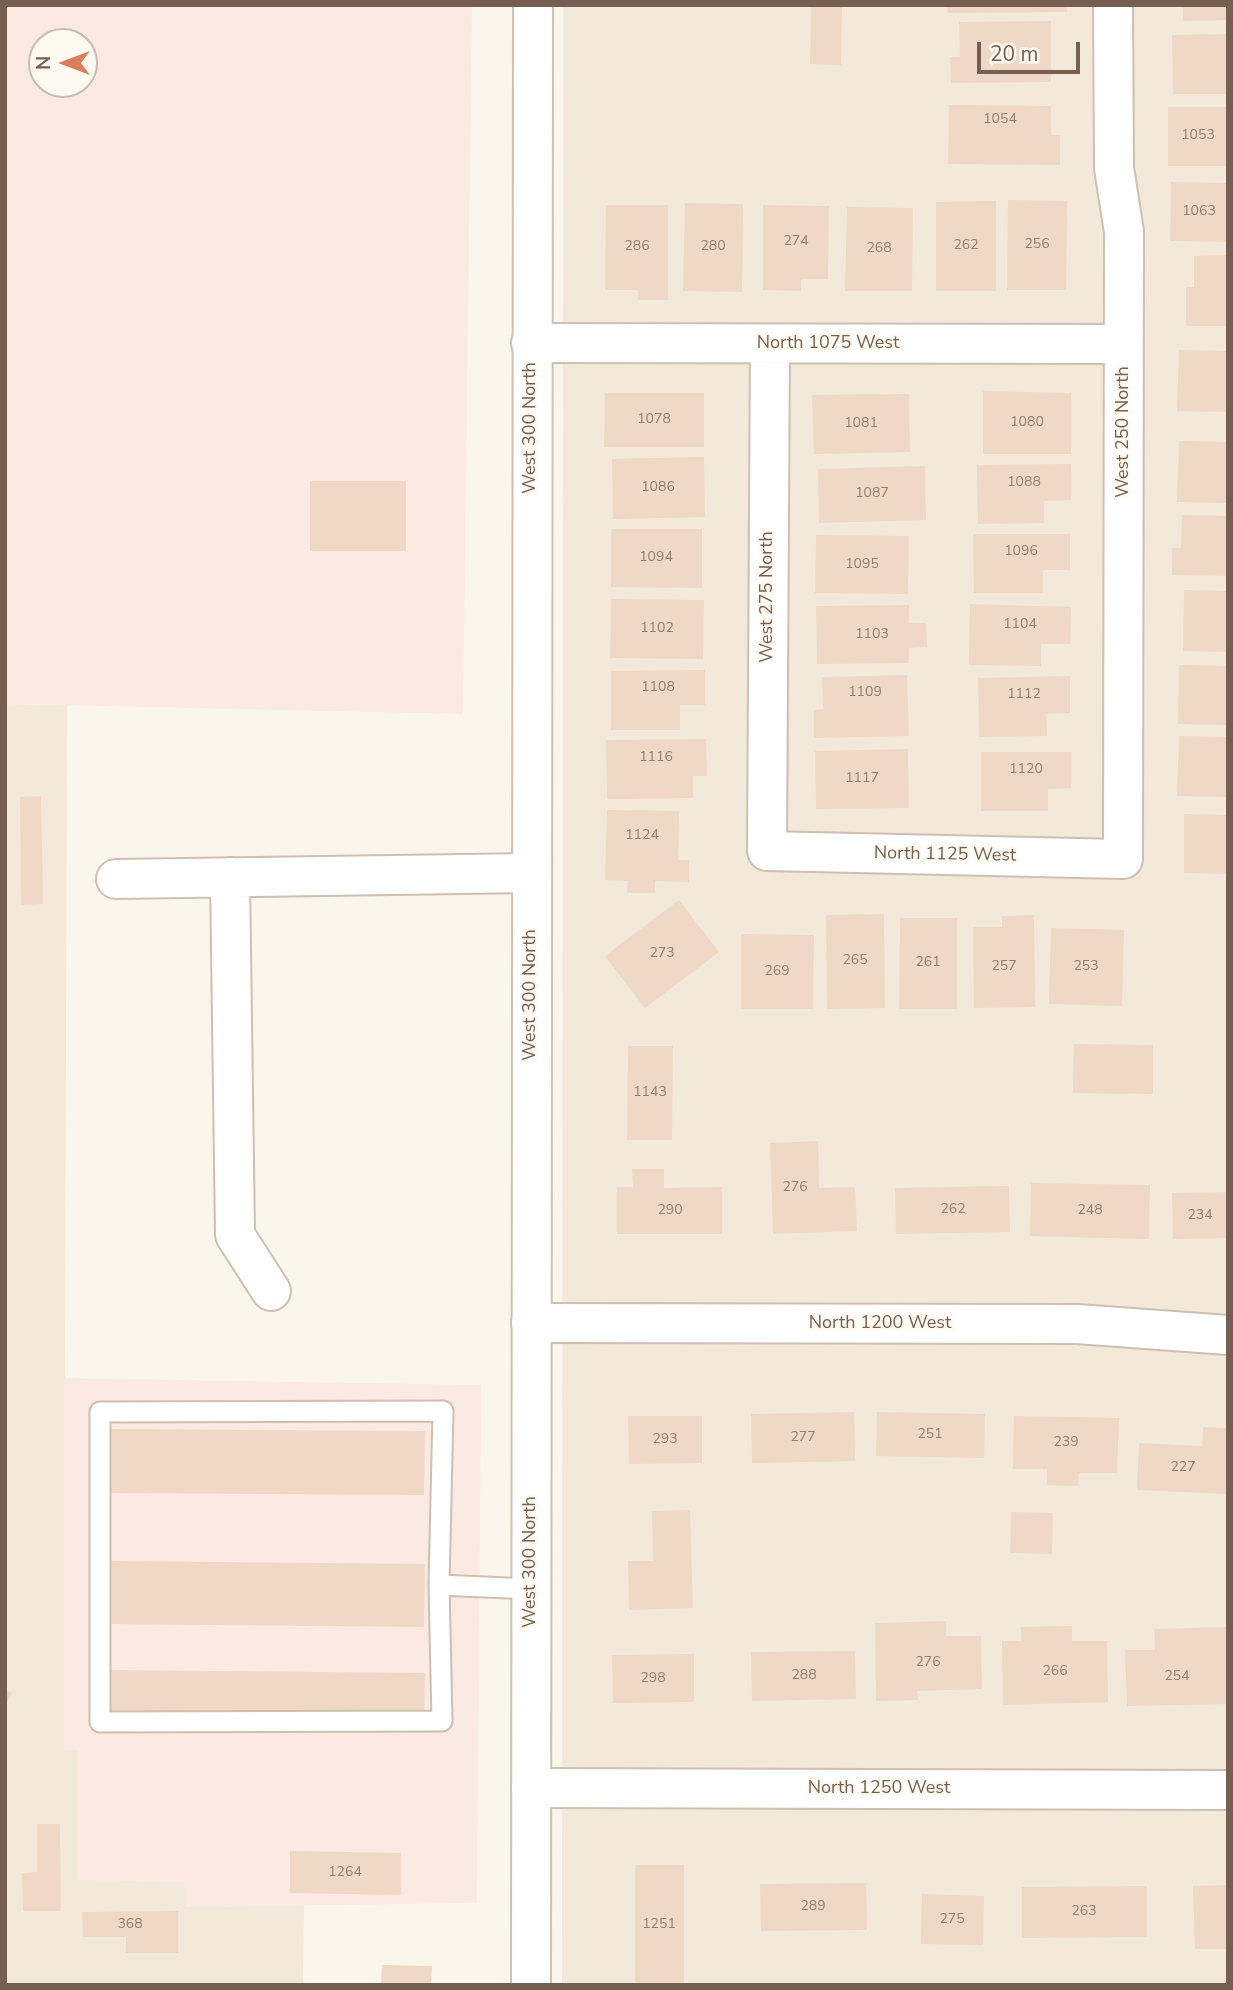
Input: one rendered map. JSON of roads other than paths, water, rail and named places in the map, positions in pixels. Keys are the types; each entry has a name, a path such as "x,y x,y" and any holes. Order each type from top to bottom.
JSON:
{"street":[{"name":"West 300 North","path":"531,1985 533,5"},
{"name":"West 250 North","path":"1113,5 1114,169 1124,232 1123,859"},
{"name":"North 1075 West","path":"531,343 1124,344"},
{"name":"West 275 North","path":"767,851 770,344"},
{"name":"North 1125 West","path":"767,851 1123,859"},
{"path":"116,879 531,873"},
{"path":"230,877 235,1235 271,1290"},
{"name":"North 1200 West","path":"531,1323 1077,1324 1228,1335"},
{"name":"North 1250 West","path":"531,1788 1228,1790"}],"lane":[{"path":"443,1411 439,1586 442,1721 100,1722 100,1412 443,1411"},
{"path":"439,1586 531,1589"}]}
